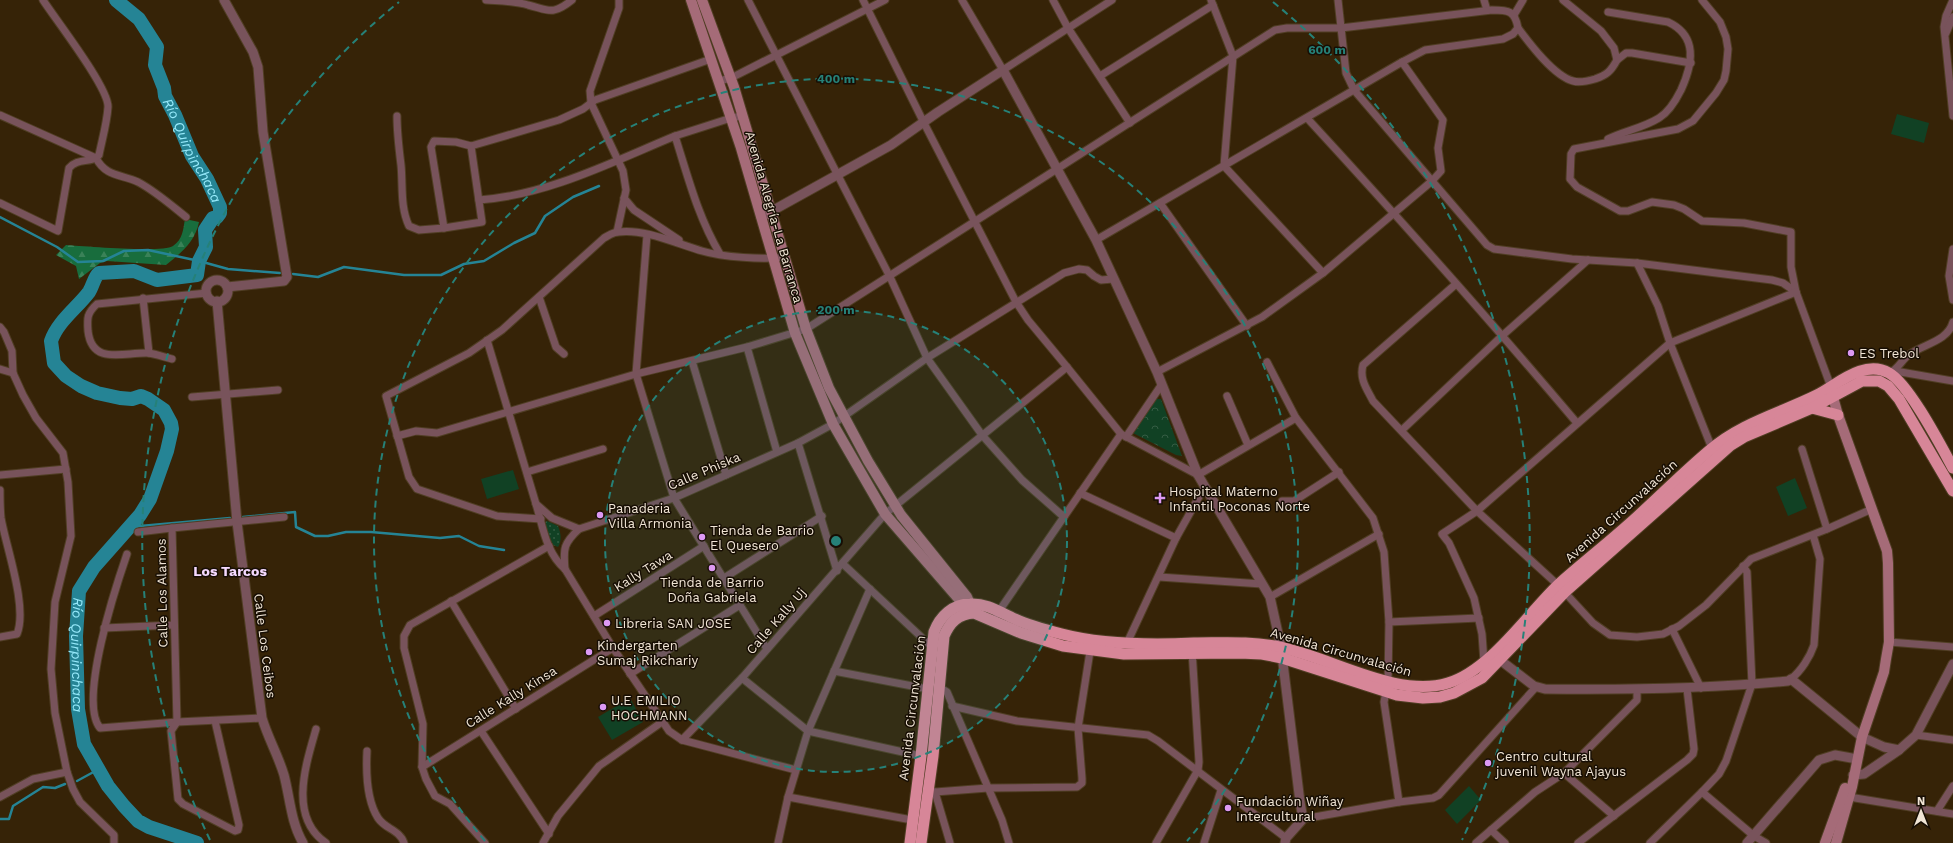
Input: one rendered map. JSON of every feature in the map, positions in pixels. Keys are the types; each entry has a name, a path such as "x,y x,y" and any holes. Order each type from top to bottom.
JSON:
{"highway":[{"name":"Avenida Circunvalación","path":"910,843 921,756 938,648 948,627 954,619 969,608 987,606 996,616 1043,641 1063,646 1127,643 1240,653 1281,652 1423,698 1454,693 1482,678 1498,656 1562,588 1744,427 1862,381 1873,374 1892,372 1905,388 1953,491"},
{"name":"Avenida Circunvalación","path":"1873,374 1894,392 1953,468"},
{"name":"Avenida Circunvalación","path":"1714,452 1744,437 1812,408 1832,392"},
{"path":"1812,408 1838,415"},
{"name":"Avenida Circunvalación","path":"1091,645 1124,654 1192,649"},
{"name":"Avenida Circunvalación","path":"1387,687 1433,688 1452,683 1466,676 1484,662 1498,656"},
{"name":"Avenida Circunvalación","path":"921,843 932,791 932,687"}],"main road":[{"name":"Avenida Alegría-La Barranca","path":"691,0 731,118 774,258 795,333 833,424 885,514 969,608"},
{"name":"Avenida Alegría-La Barranca","path":"702,0 731,78 806,329 829,388 843,417 895,506 969,608"},
{"path":"1832,392 1838,415 1887,551 1889,642 1884,672 1862,737 1849,797 1836,843"},
{"path":"1825,843 1846,784 1853,775"}],"street":[{"path":"0,203 58,231 69,168 78,161 96,158 99,155 108,106 106,94 98,79 43,0"},
{"path":"224,0 253,52 258,67 263,132 287,277 284,281 227,287"},
{"path":"486,0 528,5 545,11 572,0"},
{"path":"617,232 626,190 624,177 618,159 591,103 590,86 618,8 619,0"},
{"path":"748,0 890,277 927,358 982,435 1022,480 1064,517"},
{"path":"863,0 1016,302 1028,320 1123,436 1198,475"},
{"path":"719,82 731,78 885,0"},
{"path":"962,0 1003,70 1096,240 1157,372 1198,475 1270,597 1281,652 1303,819"},
{"path":"1053,0 1068,28 1130,123"},
{"path":"761,217 771,213 891,145 938,112 1112,0"},
{"path":"1338,0 1346,73 1354,90 1487,245 1494,249 1588,260 1637,263 1772,280 1783,283 1796,292"},
{"path":"1484,0 1487,10"},
{"path":"1514,15 1523,0"},
{"path":"1563,0 1601,31 1614,48 1617,60"},
{"path":"1702,0 1720,22 1728,49 1724,80 1716,93 1693,121 1678,129 1574,149 1571,154 1570,179 1577,187 1620,211 1628,212 1652,202 1674,205 1684,209 1702,221 1744,223 1791,232 1792,267 1796,292 1832,392"},
{"path":"1953,0 1946,16 1944,41 1953,116"},
{"path":"1100,76 1212,3 1233,56 1224,166 1323,273"},
{"path":"397,436 416,431 437,433 509,413 636,374 747,347 806,329 890,277 1274,30 1287,28 1341,28 1487,10 1503,10 1512,12 1517,18 1518,28 1534,50 1562,75 1574,81 1585,82 1603,76 1610,72 1617,60 1626,53 1691,63"},
{"path":"1597,144 1660,118 1675,101 1689,72 1692,56 1688,42 1677,26 1668,22 1608,12"},
{"path":"1944,41 1947,29 1953,17"},
{"path":"1096,240 1425,50 1503,39 1513,34 1518,28"},
{"path":"444,228 431,147 434,141 456,142 471,146 559,120 583,110 591,103 611,94 711,59"},
{"path":"1157,372 1262,317 1323,273 1432,181 1441,170 1438,148 1443,120 1402,62"},
{"path":"0,115 96,158 101,168 138,182 186,217"},
{"path":"397,116 397,138 401,165 404,216 409,226 419,230 482,222 471,146"},
{"path":"479,200 536,190 675,136 731,118 742,116"},
{"path":"1307,118 1394,212 1456,284 1503,335 1577,423"},
{"path":"675,136 698,211 706,231 720,254"},
{"path":"624,198 634,210 689,246"},
{"path":"1160,203 1247,326"},
{"path":"541,519 497,516 417,489 409,477 386,396 469,353 502,330 604,238 617,232 630,232 667,238 702,251 720,254 774,258 785,257"},
{"path":"647,235 636,374 674,498 766,649"},
{"path":"1953,249 1948,276 1953,300"},
{"path":"1402,430 1503,335 1588,260"},
{"path":"1637,263 1658,306 1670,343 1714,452"},
{"name":"Calle Phiska","path":"579,529 674,498 798,443 833,424 927,358 1064,273 1079,269 1087,270 1101,280 1113,279"},
{"path":"214,280 220,280 227,287 226,297 217,301 208,297 207,293 210,283 214,280"},
{"path":"1456,284 1364,365 1361,373 1363,380 1374,401 1477,512 1562,588 1593,623 1610,635 1624,637 1650,637 1663,634 1706,605 1751,559 1813,535 1872,509"},
{"path":"1484,662 1482,634 1474,598 1449,543 1442,534 1477,512 1670,343 1796,292"},
{"path":"172,359 149,353 106,355 96,350 89,341 87,318 90,311 97,304 143,298 207,293"},
{"path":"539,297 556,347 564,354"},
{"path":"143,298 149,353"},
{"name":"Calle Los Ceibos","path":"217,301 237,522 262,718 268,737 275,748 284,776 293,820 303,843"},
{"path":"1892,372 1910,354 1942,337 1948,331 1953,322"},
{"path":"0,327 4,332 12,351 13,373 36,418 63,453 68,482 70,536 55,602 51,669 55,713 67,772 73,789 80,802 114,835 114,843"},
{"path":"487,340 548,546 557,562 565,569 613,648 662,722 669,731 682,740 796,770"},
{"path":"747,347 777,452"},
{"path":"692,361 726,475"},
{"path":"1267,362 1296,418 1373,518 1379,534 1384,552 1389,622 1387,687 1384,702 1399,802"},
{"name":"Calle Kally Uj","path":"682,740 742,678 766,649 837,571 885,514 1068,367"},
{"path":"0,369 13,373"},
{"path":"1892,372 1953,382"},
{"path":"996,616 1080,493 1162,384"},
{"path":"192,397 278,390"},
{"path":"1227,396 1248,445"},
{"path":"1198,475 1296,418"},
{"path":"798,443 822,516 837,571"},
{"path":"527,472 603,449"},
{"path":"1802,449 1827,529"},
{"path":"0,475 66,469"},
{"path":"1282,501 1294,501 1339,472"},
{"path":"1127,643 1176,538 1205,486"},
{"path":"0,490 1,517 18,596 19,628 17,634 0,637"},
{"path":"1080,493 1176,538"},
{"path":"536,504 552,518 579,529 568,539 564,552 565,569"},
{"path":"724,578 822,516"},
{"name":"Calle Los Alamos","path":"178,722 172,528 284,517"},
{"path":"138,532 172,528"},
{"path":"1270,597 1379,534"},
{"path":"1498,656 1536,687 1545,689 1687,689 1788,681 1795,676 1811,654 1814,645 1820,560 1813,535"},
{"path":"485,843 450,804 435,796 426,779 422,767 423,724 404,648 404,636 410,625 548,546"},
{"name":"Kally Tawa","path":"594,616 704,546"},
{"path":"127,554 104,628 94,690 96,723 100,728 262,718"},
{"path":"843,564 938,648"},
{"path":"1650,843 1719,774 1726,761 1752,684 1747,572 1743,566"},
{"path":"1159,576 1262,584"},
{"path":"778,843 788,797 808,731 870,589"},
{"path":"451,601 516,709"},
{"path":"630,674 740,605"},
{"path":"1389,622 1478,618"},
{"path":"104,628 174,625"},
{"path":"1672,629 1701,688"},
{"path":"1889,642 1953,647"},
{"path":"950,843 932,791 988,788 1077,787 1082,783 1078,728 1091,645"},
{"name":"Calle Kally Kinsa","path":"422,767 613,648"},
{"path":"1156,843 1198,770 1199,762 1192,649"},
{"path":"1853,775 1864,774 1899,750 1916,735 1953,664"},
{"path":"834,671 932,687 947,692 988,788 1009,843"},
{"path":"742,678 808,731 921,756"},
{"path":"1791,679 1862,737 1884,747 1899,750"},
{"path":"952,706 1017,721 1148,735 1198,770 1221,790 1286,840 1303,819 1399,802 1433,798 1444,791 1536,687"},
{"path":"1578,843 1693,754 1694,749 1687,689"},
{"path":"1476,843 1535,792 1564,773 1637,700 1637,690"},
{"path":"178,722 171,731 178,799 183,804 235,831 238,830 239,824 215,721"},
{"path":"543,843 558,816 599,766 662,722"},
{"path":"316,729 302,786 307,820 311,828 326,843"},
{"path":"481,731 549,834"},
{"path":"1916,735 1953,740"},
{"path":"367,751 366,774 370,797 378,819 402,836 404,843"},
{"path":"1747,843 1818,760 1835,755 1857,759"},
{"path":"0,796 32,779 67,772"},
{"path":"1564,773 1614,816"},
{"path":"1937,811 1953,786"},
{"path":"1204,843 1221,790"},
{"path":"1702,792 1754,836 1766,843"},
{"path":"788,797 912,820"},
{"path":"1849,797 1953,814"},
{"path":"1491,830 1505,843"}],"green space":[{"path":"1897,114 1929,123 1924,143 1891,134"},
{"path":"185,219 199,222 197,229 187,246 166,265 107,261 100,263 79,279 76,266 56,255 66,245 104,248 166,248 173,246 179,240 182,234"},
{"path":"1156,399 1161,399 1182,456 1176,455 1133,433 1134,429"},
{"path":"513,470 519,489 487,499 481,479"},
{"path":"1795,478 1807,508 1788,516 1776,487"},
{"path":"547,521 558,526 561,537 558,547 553,545 543,524"},
{"path":"630,698 643,722 612,740 598,717"},
{"path":"1469,786 1481,800 1457,824 1445,810"}],"waterway":[{"name":"Río Quirpinchaca","path":"116,0 139,19 157,47 155,65 164,88 165,96 175,115 192,156 207,179 220,207 220,213 217,217 213,218 205,230 206,247 199,261 197,275 157,280 134,271 99,273 89,292 58,327 51,341 54,363 66,376 81,386 97,393 120,398 132,399 141,396 148,399 164,410 171,423 172,429 167,451 150,499 140,515 94,567 79,591 76,636 78,709 84,744 108,786 124,806 138,821 149,827 197,843"},
{"path":"293,274 318,277 344,267 404,275 441,275 464,264 484,261 514,243 535,233 545,216 573,197 599,186"},
{"path":"0,217 57,247 78,262 103,261 124,251 148,250 228,269 280,273"},
{"path":"243,517 295,512 296,527 315,536 328,536 346,532 371,532 440,538 459,536 479,546 504,550"},
{"path":"129,527 230,518"},
{"path":"77,781 99,769"},
{"path":"0,819 9,819 13,806 43,787 55,788 65,784"}],"place":[{"name":"ES Trebol","path":"1851,353"},
{"name":"Hospital Materno Infantil Poconas Norte","path":"1160,498"},
{"name":"Panaderia Villa Armonia","path":"600,515"},
{"name":"Tienda de Barrio El Quesero","path":"702,537"},
{"name":"Tienda de Barrio Doña Gabriela","path":"712,568"},
{"name":"Libreria SAN JOSE","path":"607,623"},
{"name":"Kindergarten Sumaj Rikchariy","path":"589,652"},
{"name":"U.E EMILIO HOCHMANN","path":"603,707"},
{"name":"Centro cultural juvenil Wayna Ajayus","path":"1488,763"},
{"name":"Fundación Wiñay Intercultural","path":"1228,808"}],"district":[{"name":"Los Tarcos","path":"230,571"}]}
